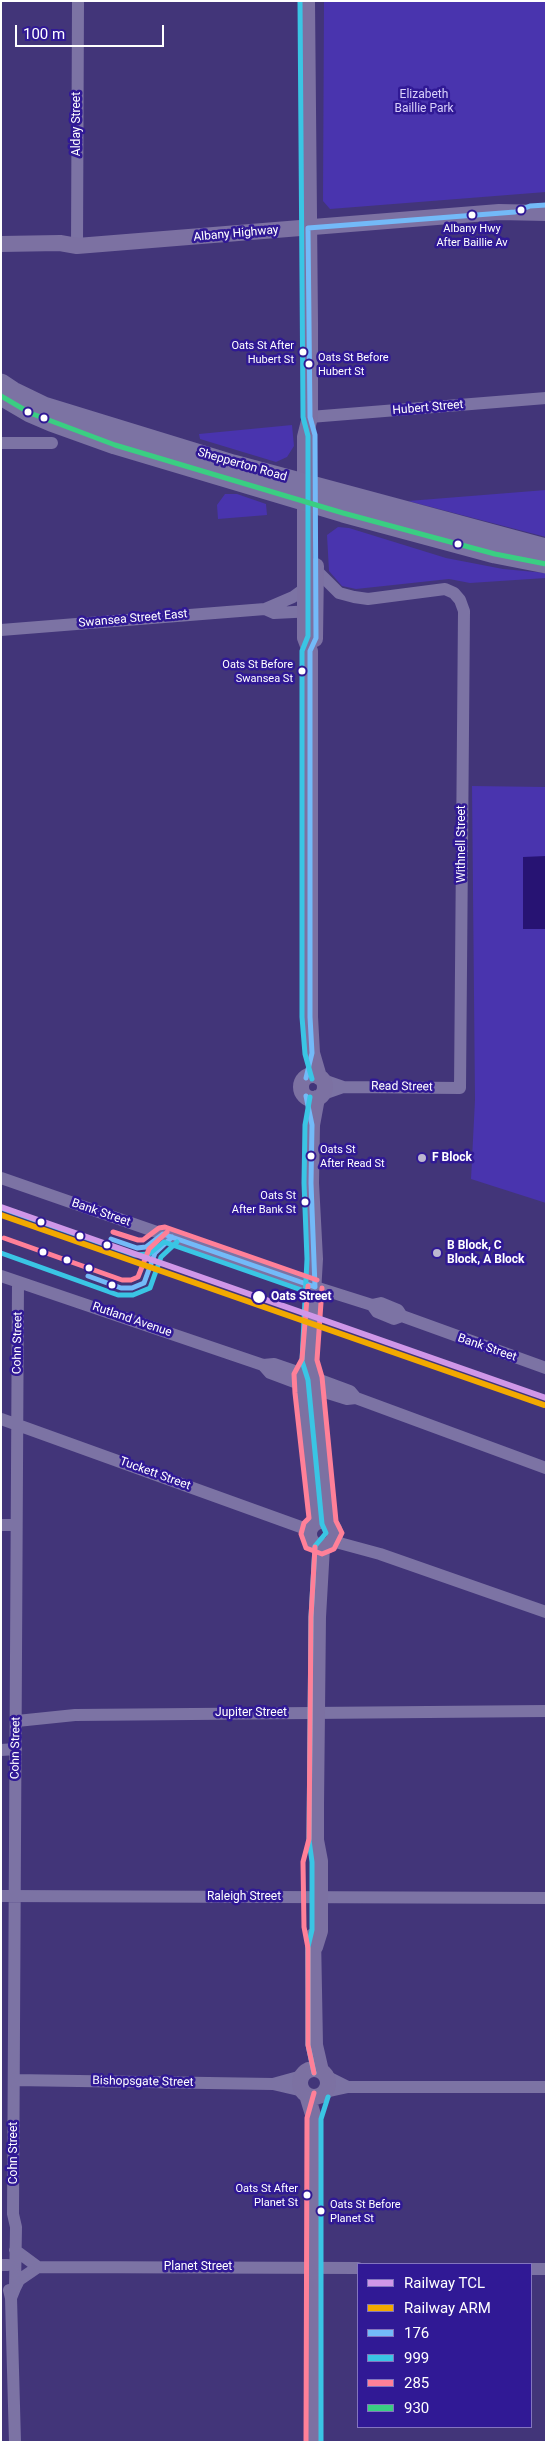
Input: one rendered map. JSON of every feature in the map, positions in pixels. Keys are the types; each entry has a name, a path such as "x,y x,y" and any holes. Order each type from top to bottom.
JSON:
{"highway":[{"name":"Shepperton Road","path":"2,395 13,391 44,406 311,494 496,554 546,564"},
{"name":"Shepperton Road","path":"311,494 546,548"}],"main road":[{"path":"307,1 310,417 305,437 316,570 310,611"},
{"name":"Albany Highway","path":"515,212 530,206 546,205"},
{"name":"Albany Highway","path":"1,244 60,243 77,246 515,212 546,213"},
{"name":"Albany Highway","path":"1,255 61,253 77,246"},
{"path":"311,494 304,589 316,638 310,651 310,1017 316,1087 312,1124 311,1183 315,1287 309,1377 318,1525 311,1542 327,1544"},
{"path":"313,2442 314,2083 310,2058 315,2045 315,1947 311,1927 320,1861 316,1840 318,1617 327,1544 334,1529 318,1525"}],"street":[{"name":"Alday Street","path":"77,246 78,1"},
{"name":"Hubert Street","path":"310,417 546,398"},
{"path":"1,443 52,443"},
{"name":"Withnell Street","path":"316,570 339,593 368,599 445,589 454,593 460,600 464,611 460,1088"},
{"name":"Swansea Street East","path":"1,630 265,609 293,597 304,589"},
{"name":"Swansea Street East","path":"265,609 274,613 310,611"},
{"name":"Read Street","path":"316,1087 460,1088"},
{"name":"Bank Street","path":"1,1178 372,1305 378,1312 394,1319 402,1316 546,1368"},
{"name":"Rutland Avenue","path":"1,1276 263,1365 270,1372 309,1377 347,1400 356,1398 546,1468"},
{"name":"Cohn Street","path":"14,2442 13,2293 15,2250 13,2214 18,1282"},
{"name":"Tuckett Street","path":"1,1419 318,1525"},
{"path":"1,1525 16,1525"},
{"path":"327,1544 380,1554 546,1612"},
{"name":"Jupiter Street","path":"17,1721 75,1714 546,1712"},
{"path":"1,1750 16,1749"},
{"name":"Raleigh Street","path":"1,1896 546,1898"},
{"name":"Bishopsgate Street","path":"14,2080 314,2083 348,2087 546,2087"},
{"name":"Cohn Street","path":"13,2214 10,2223 5,2265 8,2289 13,2293"},
{"path":"13,2293 19,2280 38,2267 15,2250"},
{"name":"Planet Street","path":"38,2267 357,2268"},
{"path":"532,2269 546,2269"}],"green space":[{"name":"Elizabeth Baillie Park","path":"324,1 546,1 546,192 330,209 323,201"},
{"path":"292,425 294,446 287,457 276,462 200,439 199,434"},
{"path":"546,490 546,537 408,501"},
{"path":"225,494 237,494 266,504 267,515 218,519 217,505"},
{"path":"338,527 349,528 446,558 503,569 546,573 546,578 470,583 449,579 356,589 342,586 329,571 327,535"},
{"path":"472,786 546,787 546,1203 471,1179 475,1100"}],"shaded area":[{"path":"546,856 546,929 523,929 523,857"}],"rail line":[{"name":"TCL","path":"1,1207 546,1398"},
{"name":"ARM","path":"1,1215 544,1405"}],"transit line":[{"name":"999","path":"300,1 303,417 308,436 308,636 302,651 302,1017 305,1054 312,1079"},
{"name":"176","path":"308,228 515,212 530,206 546,205"},
{"name":"176","path":"306,1078 312,1053 310,1017 310,651 316,638 315,435 310,417 308,228"},
{"name":"930","path":"1,396 30,413 115,445 343,513 495,554 546,564"},
{"name":"176","path":"306,1096 312,1125 311,1183 315,1287"},
{"name":"999","path":"310,1097 305,1125 304,1183 307,1259 302,1361 308,1380 322,1524 326,1533 315,1546 311,1617 309,1840 312,1862 312,1930 308,1947 308,2045 314,2073"},
{"name":"999","path":"1,1208 135,1255 149,1254 164,1242 313,1294"},
{"name":"285","path":"113,1232 143,1240 159,1228 165,1227 317,1280"},
{"name":"285","path":"4,1238 122,1280 131,1280 138,1277 149,1249 167,1232"},
{"name":"176","path":"111,1239 137,1248 146,1247 163,1234 315,1287"},
{"name":"176","path":"88,1276 121,1288 132,1288 144,1283 155,1253 172,1237"},
{"name":"999","path":"1,1253 118,1295 133,1295 150,1288 161,1257 177,1242"},
{"name":"285","path":"308,1286 302,1359 294,1374 309,1518 304,1523 301,1534 306,1548 322,1554 334,1549 342,1533 336,1521 322,1377 317,1360 322,1288"},
{"name":"285","path":"314,2073 308,2045 308,1948 304,1927 303,1862 309,1839 311,1617 315,1547"},
{"name":"285","path":"306,2442 307,2118 314,2093"},
{"name":"999","path":"321,2442 321,2119 328,2097"}],"place":[{"name":"Albany Hwy After Baillie Av","path":"472,215"},
{"name":"Oats St After Hubert St","path":"303,352"},
{"name":"Oats St Before Hubert St","path":"309,364"},
{"name":"Oats St Before Swansea St","path":"302,671"},
{"name":"Oats St After Read St","path":"311,1156"},
{"name":"F Block","path":"422,1158"},
{"name":"Oats St After Bank St","path":"305,1202"},
{"name":"B Block, C Block, A Block","path":"437,1253"},
{"name":"Oats Street","path":"259,1297"},
{"name":"Oats St After Planet St","path":"307,2195"},
{"name":"Oats St Before Planet St","path":"321,2211"}]}
